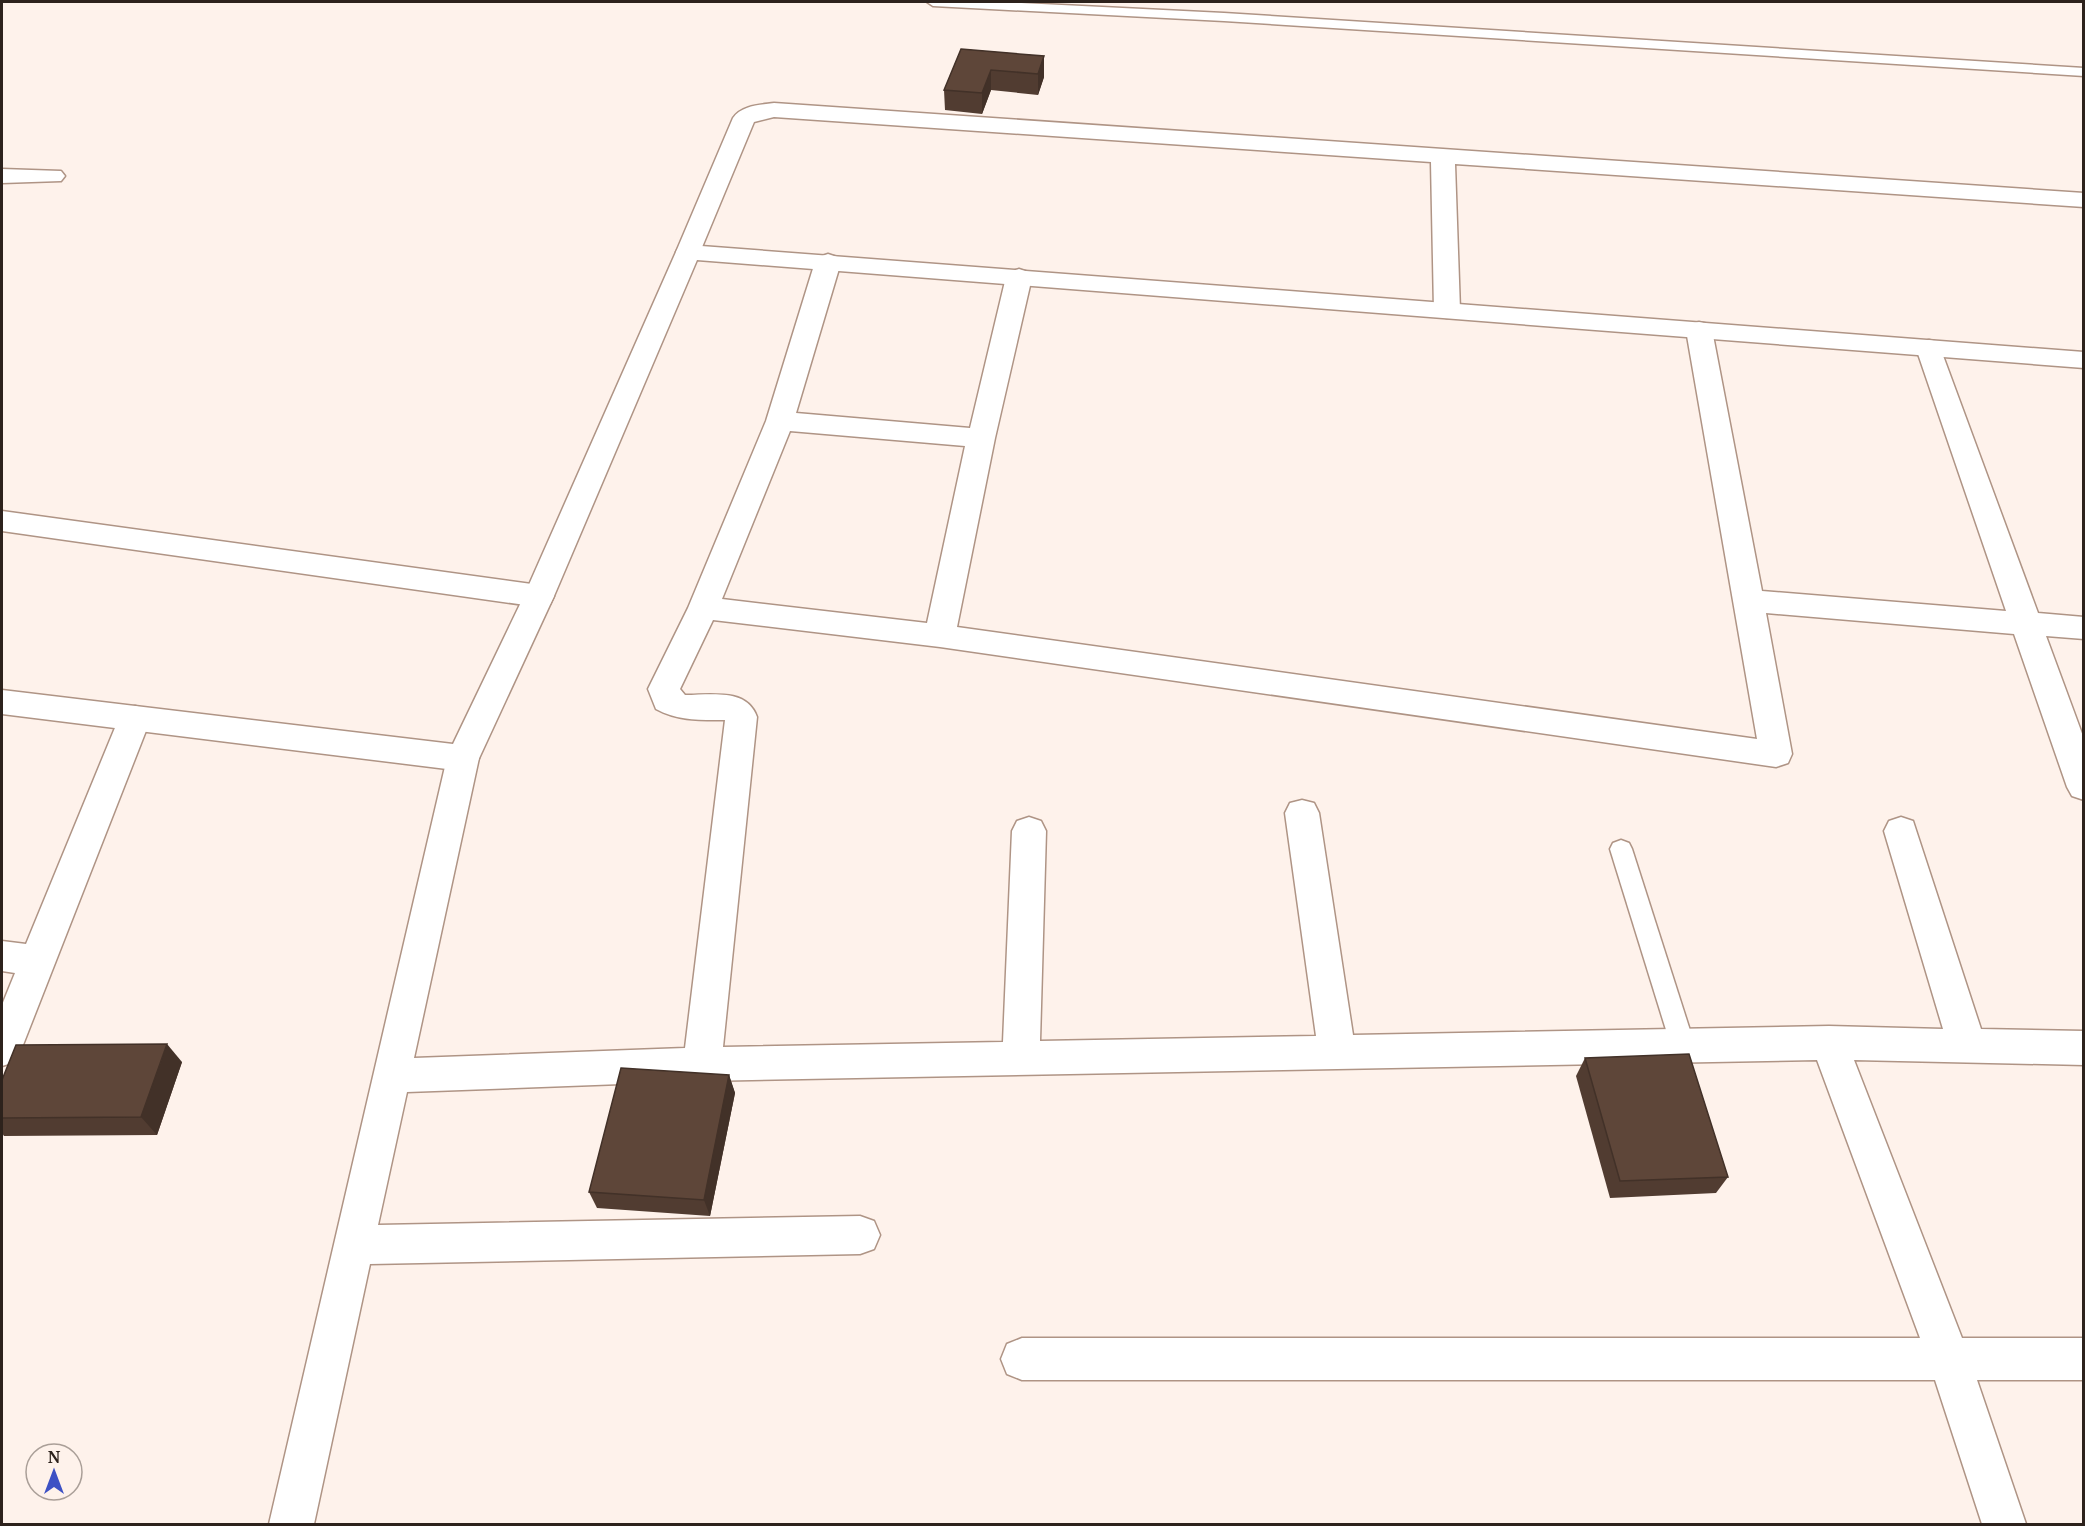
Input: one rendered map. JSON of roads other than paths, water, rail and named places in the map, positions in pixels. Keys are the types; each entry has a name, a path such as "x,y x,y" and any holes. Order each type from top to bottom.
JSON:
{"street":[{"path":"291,1524 463,758 539,596 744,118 756,112 774,110 2084,200"},
{"path":"1443,156 1447,310"},
{"path":"2,176 53,176"},
{"path":"688,252 2084,360"},
{"path":"702,1064 741,717 739,711 732,708 680,707 667,700 664,689 703,608 780,421 828,262"},
{"path":"940,636 981,438 1019,277"},
{"path":"703,608 940,636 1776,754 1699,330"},
{"path":"1929,348 2084,787"},
{"path":"780,421 981,438"},
{"path":"2,520 539,596"},
{"path":"1748,601 2084,628"},
{"path":"2,702 463,758"},
{"path":"2,1050 135,718"},
{"path":"1302,813 1336,1052"},
{"path":"1021,1058 1029,831"},
{"path":"1901,831 1967,1046"},
{"path":"2,956 37,961"},
{"path":"391,1076 702,1064 1829,1043 2084,1048"},
{"path":"1829,1043 1949,1359 2004,1524"},
{"path":"353,1245 860,1235"},
{"path":"1022,1359 2084,1359"}],"lane":[{"path":"933,2 1224,17 2084,72"},
{"path":"1621,849 1683,1046"}]}
